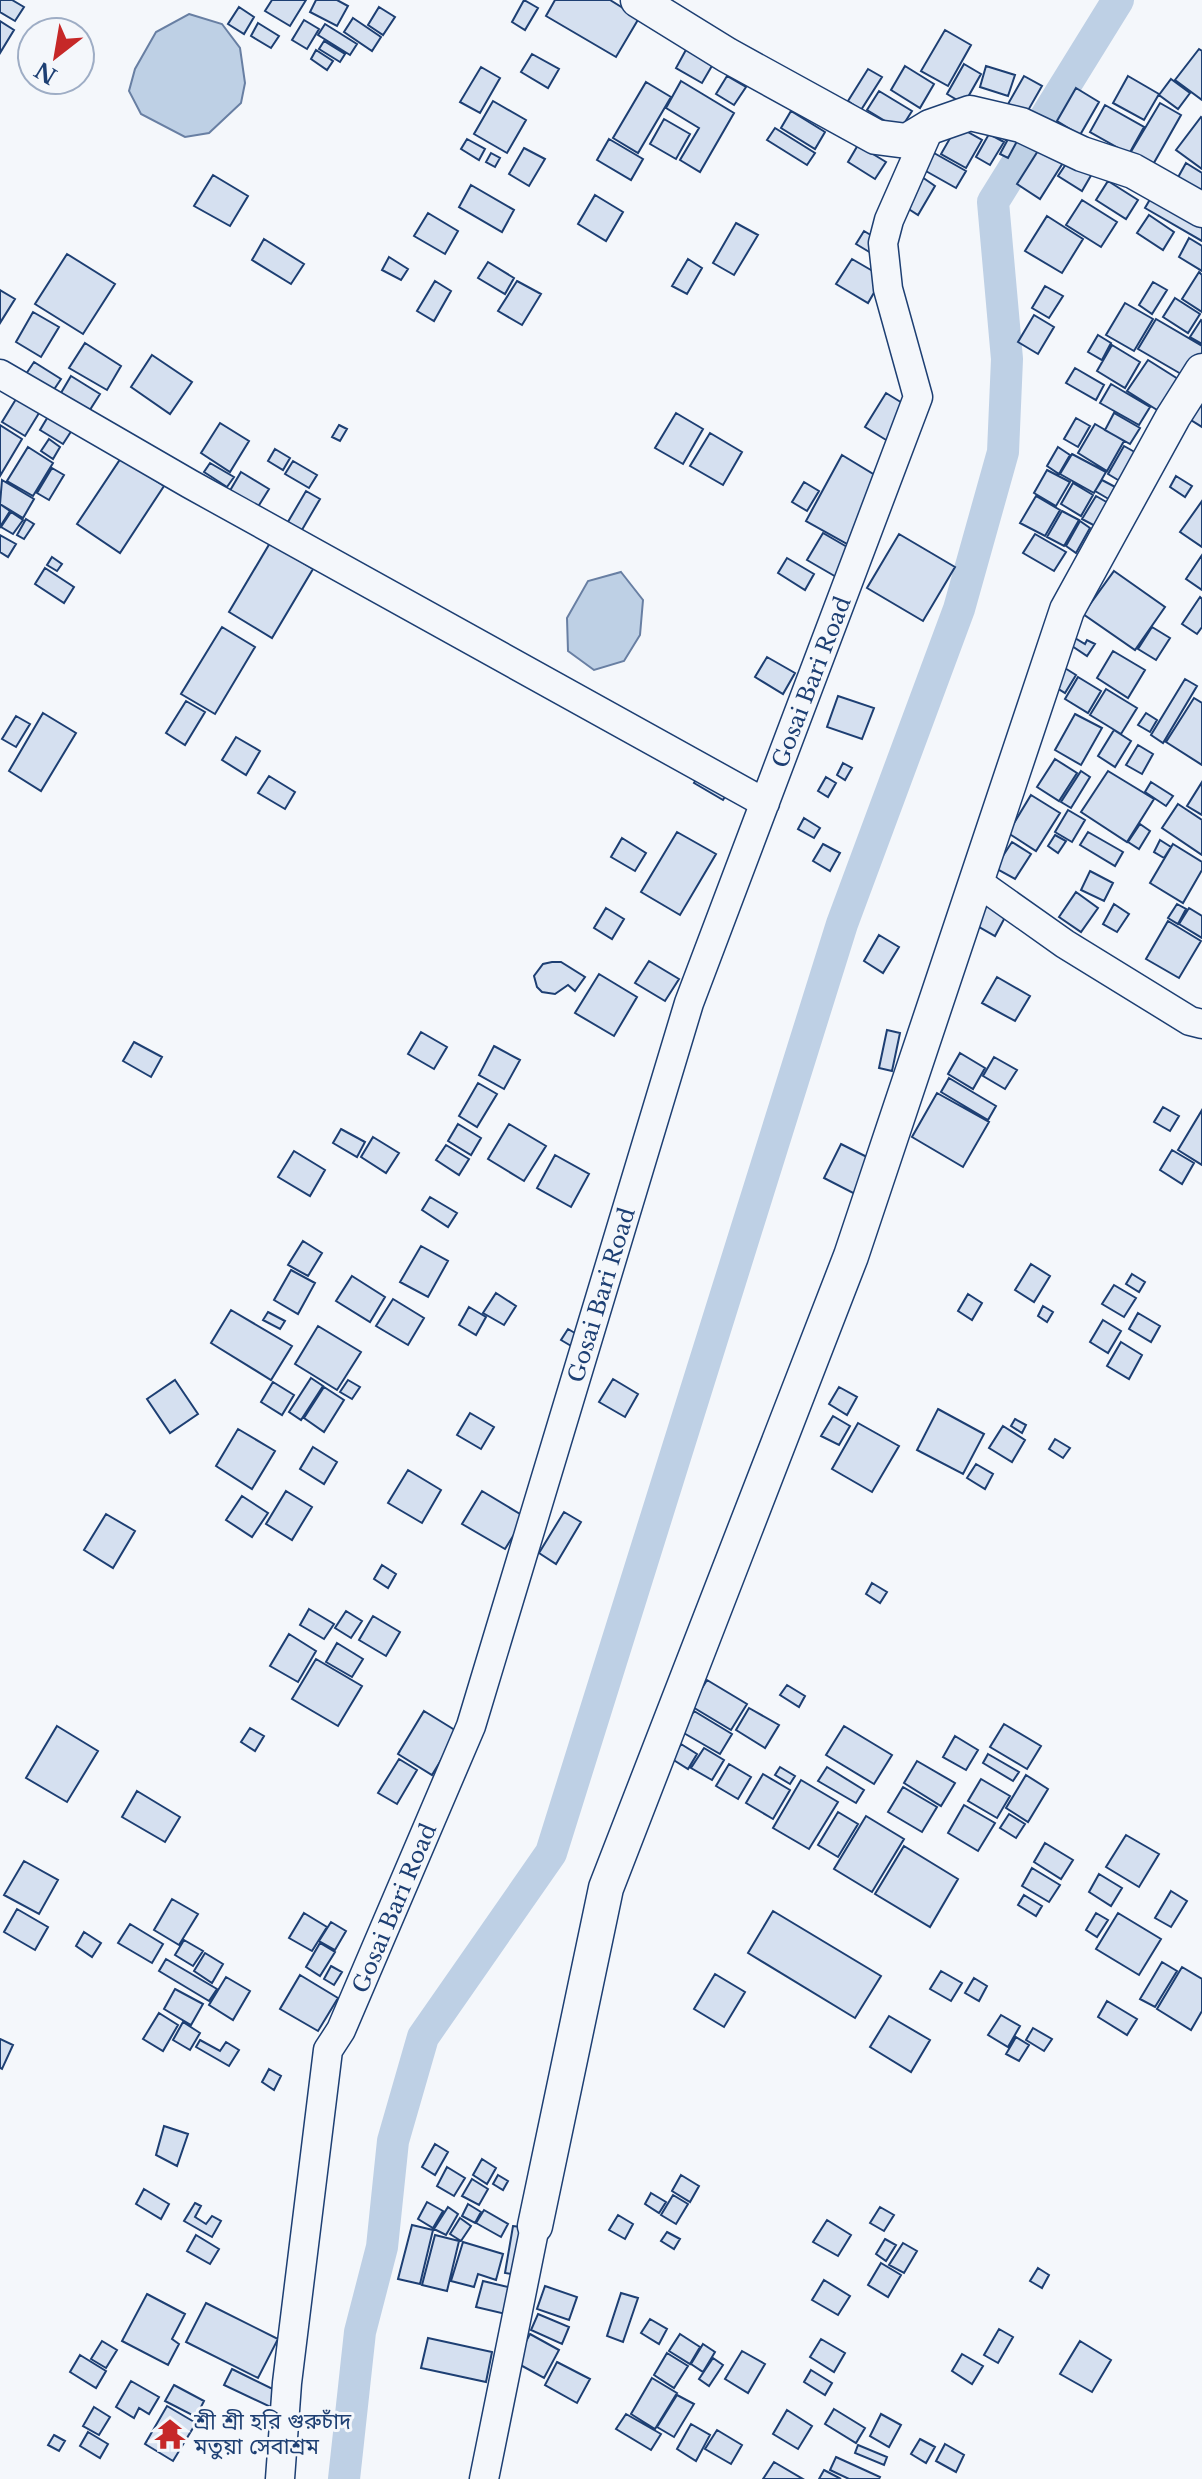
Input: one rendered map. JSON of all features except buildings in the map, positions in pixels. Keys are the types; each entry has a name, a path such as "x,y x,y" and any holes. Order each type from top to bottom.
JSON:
{"street":[{"path":"638,0 727,55 876,137 907,141 930,127 970,113 1021,125 1082,154 1133,171 1202,210"},
{"name":"Gosai Bari Road","path":"280,2479 287,2383 328,2050 341,2030 471,1726 689,1003 918,397 888,289 883,243 889,220 930,127"},
{"path":"484,2479 606,1888 851,1256 1067,610 1173,417 1202,371"},
{"path":"0,374 190,484 765,803"},
{"path":"976,881 1065,944 1190,1021 1202,1024"}],"water":[{"path":"189,14 222,24 240,48 245,83 241,103 209,133 185,137 141,114 129,91 135,69 156,32"},
{"path":"621,572 643,600 640,635 624,661 594,670 568,651 567,618 588,581"}],"waterway":[{"path":"344,2479 360,2332 382,2247 393,2141 423,2037 551,1853 842,924 959,609 1003,452 1007,359 993,202 1118,0"}],"place":[{"name":"শ্রী শ্রী হরি গুরুচাঁদ মতুয়া সেবাশ্রম","path":"170,2434"}]}
